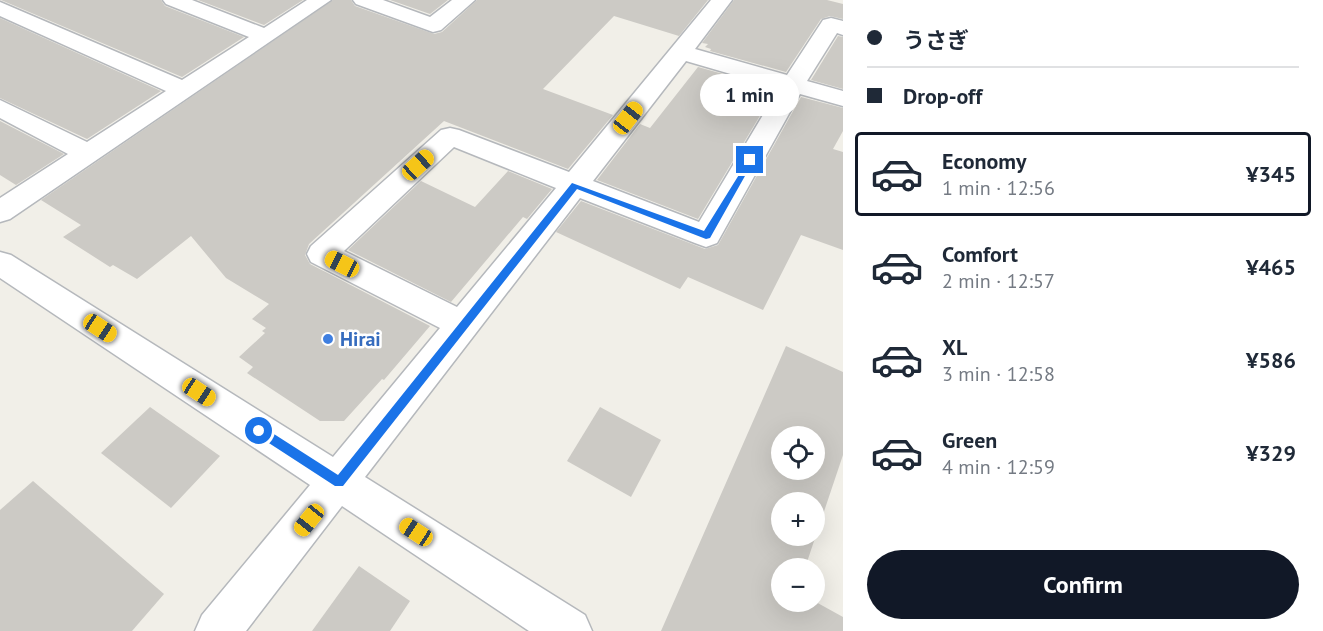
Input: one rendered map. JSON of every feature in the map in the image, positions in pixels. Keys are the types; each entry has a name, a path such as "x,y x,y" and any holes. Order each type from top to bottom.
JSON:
{"street":[{"path":"173,0 266,36"},
{"path":"0,212 321,0"},
{"path":"363,0 433,25 465,0"},
{"path":"218,631 722,0"},
{"path":"0,8 184,90"},
{"path":"464,325 322,254 450,136 706,236 793,84 831,25 843,28"},
{"path":"681,52 843,99"},
{"path":"0,108 88,154"},
{"path":"0,263 569,631"}],"building":[{"path":"1,0 161,0 165,6 244,37 182,77"},
{"path":"198,0 303,0 264,25"},
{"path":"333,0 351,0 355,6 434,34 442,32 477,0 708,0 679,36 614,16 543,89 613,115 568,169 444,121 309,244 305,255 310,264 430,326 384,380 382,379 344,421 320,421 247,373 253,367 239,357 265,333 262,331 266,328 252,319 269,304 226,278 191,236 137,279 113,265 110,267 63,237 81,225 41,200"},
{"path":"390,0 448,0 430,14"},
{"path":"734,0 827,0 843,4 843,19 830,16 821,19 786,72 710,51 711,49 705,47 708,44 702,43"},
{"path":"0,18 161,91 87,139 0,98"},
{"path":"838,36 843,37 843,89 811,80"},
{"path":"698,67 776,89 698,219 597,180 640,124 650,128"},
{"path":"801,97 843,108 843,131 833,149 843,152 843,250 801,235 763,310 688,277 680,289 556,232 581,201 705,249 718,245"},
{"path":"0,121 64,154 16,185 0,175"},
{"path":"508,171 552,189 527,219 523,217 451,302 348,250 421,181 475,207"},
{"path":"786,346 843,372 843,455 825,509 825,492 771,492 771,546 812,546 808,558 771,558 771,612 825,612 825,607 843,617 843,631 661,631"},
{"path":"150,407 220,456 171,508 101,453"},
{"path":"600,407 661,440 631,497 567,461"},
{"path":"33,481 164,594 132,631 0,631 0,510"},
{"path":"359,566 410,601 390,631 312,631"}],"place":[{"name":"Hirai","path":"328,339"}],"route":[{"path":"259,431 339,482 575,185 706,236 750,160"}]}
